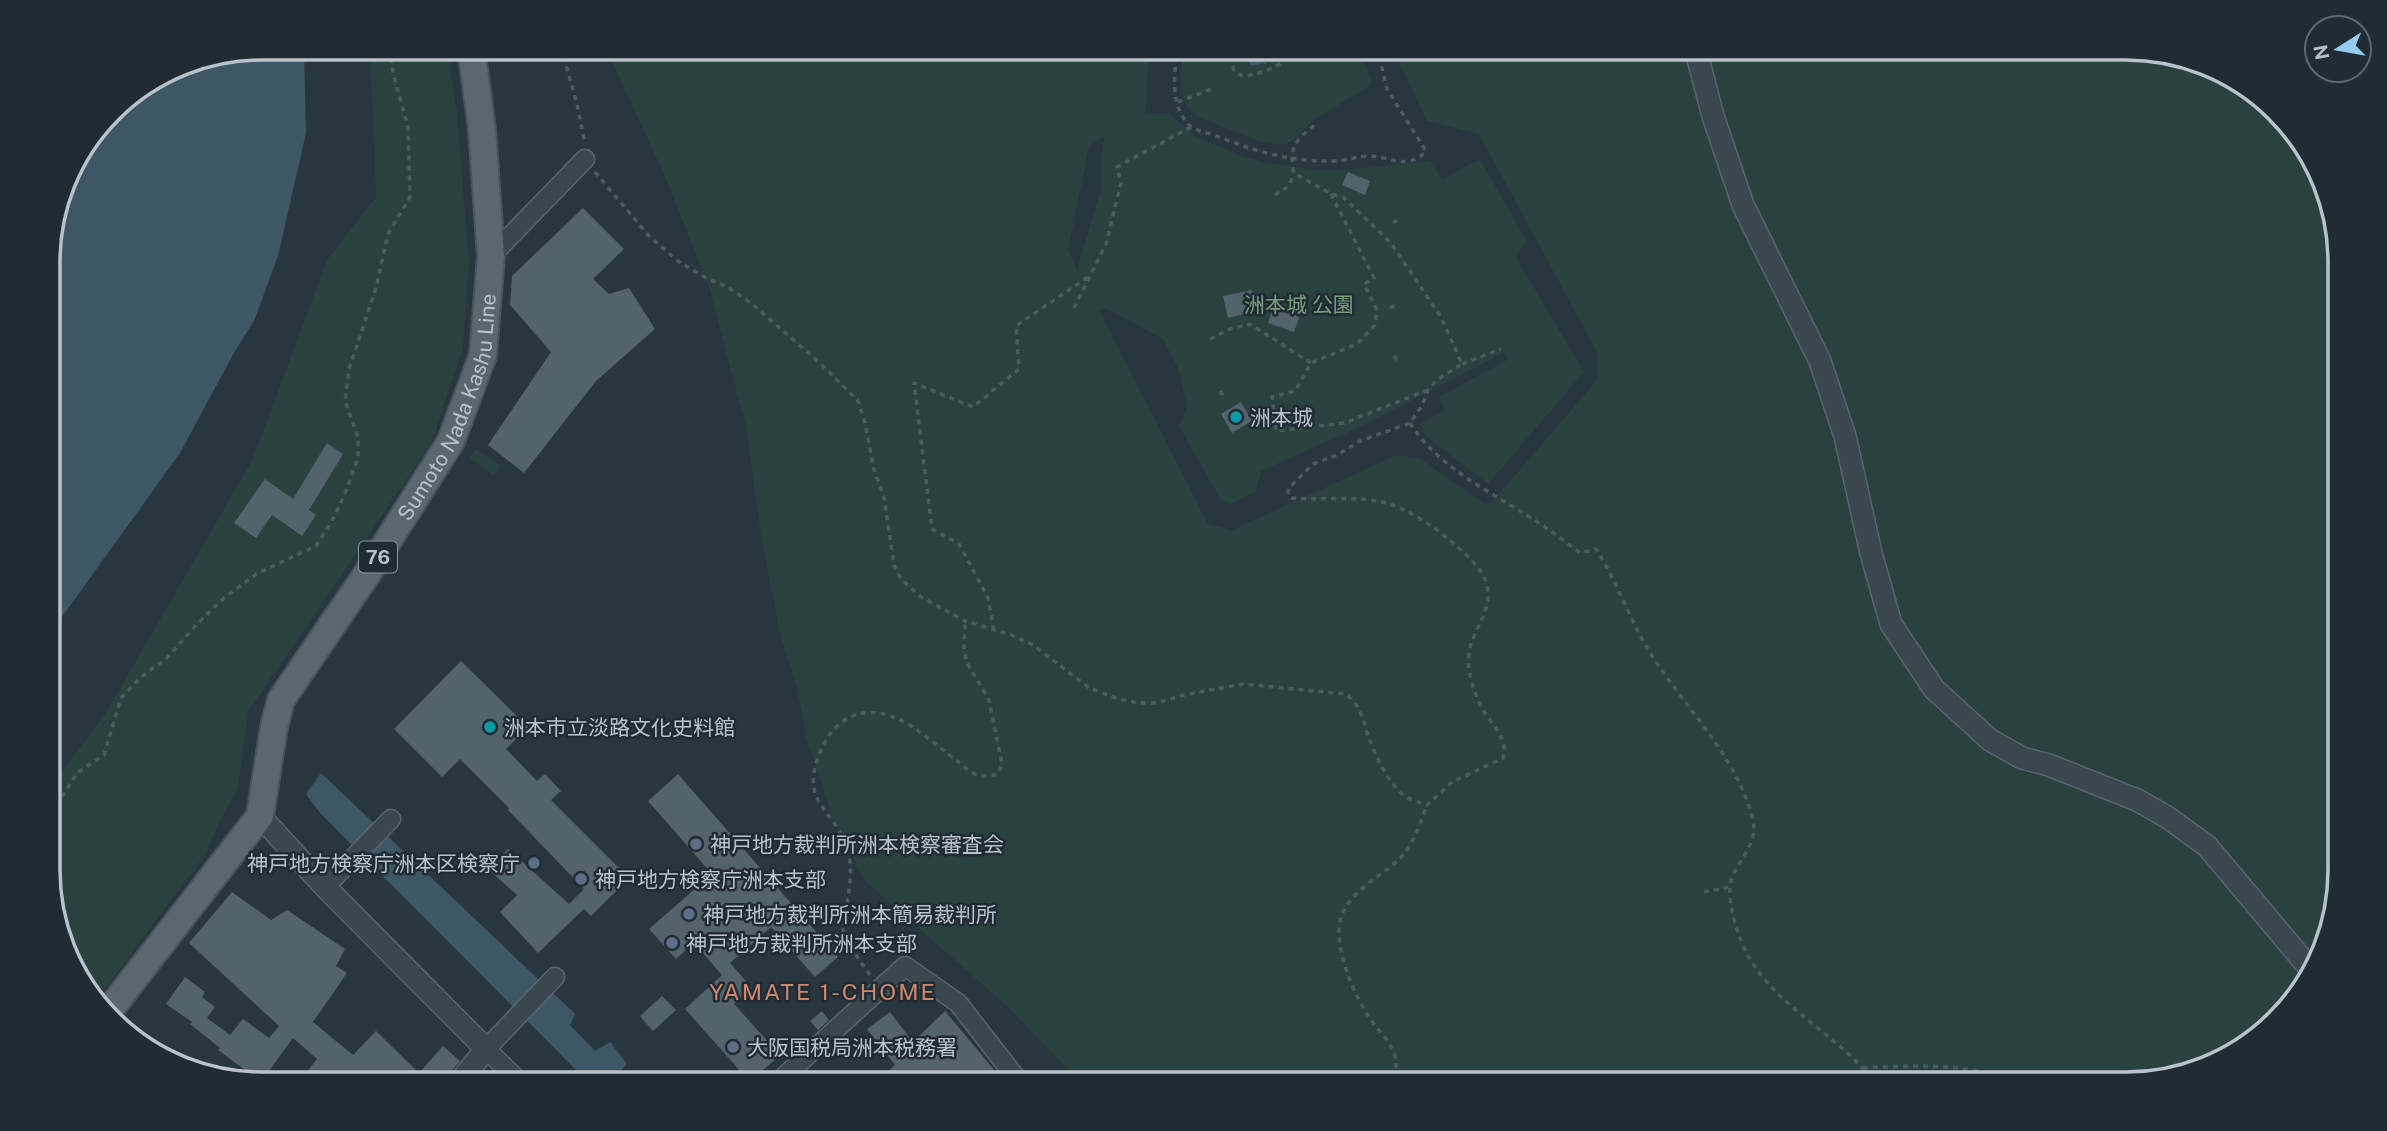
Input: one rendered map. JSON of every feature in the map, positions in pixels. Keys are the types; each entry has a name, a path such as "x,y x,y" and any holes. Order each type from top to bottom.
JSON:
{"main road":[{"name":"Sumoto Nada Kashu Line","path":"113,1005 260,816 281,700 368,574 451,441 483,355 491,256 482,129 473,60"}],"street":[{"path":"1698,60 1713,116 1743,205 1820,361 1845,436 1871,553 1891,624 1934,689 1990,740 2022,758 2049,765 2137,800 2167,817 2207,846 2304,962"},
{"path":"491,256 585,159"},
{"path":"260,816 324,887 510,1072"},
{"path":"324,887 391,819"},
{"path":"789,1072 905,966 958,1003 1011,1072"},
{"path":"467,1072 555,977"}],"path":[{"path":"60,800 77,773 104,754 121,698 141,677 166,659 225,597 258,573 316,546 346,491 358,458 358,437 345,401 349,369 376,288 388,234 410,197 408,127 392,60"},
{"path":"565,60 577,104 586,149 585,159 649,236 679,262 726,286 751,303 849,390 862,411 874,470 884,498 894,565 901,579 921,597 965,621 1033,645 1089,688 1138,703 1156,703 1244,684 1345,694 1355,701 1375,751 1401,793 1427,805"},
{"path":"1176,60 1174,85 1180,111 1191,127 1255,151 1291,160 1336,161 1368,156 1410,162 1426,150 1387,89 1380,60"},
{"path":"1231,60 1234,70 1242,76 1258,75 1284,60"},
{"path":"1264,60 1265,64"},
{"path":"1178,102 1214,88"},
{"path":"1275,195 1289,186 1294,173 1291,160 1293,146 1315,125"},
{"path":"1074,308 1107,244 1121,183 1117,167 1191,127"},
{"path":"1294,173 1331,194 1343,197 1391,243 1441,317 1462,364"},
{"path":"1331,194 1374,278 1364,284 1377,310 1376,325 1356,344 1311,363 1295,391 1272,397 1276,430 1344,423 1428,390"},
{"path":"994,630 988,598 959,544 932,529 914,383 973,407 1019,369 1016,326 1088,277"},
{"path":"1390,308 1396,305"},
{"path":"1210,339 1230,329 1250,324 1311,363"},
{"path":"1392,1071 1396,1067 1394,1048 1370,1019 1348,976 1341,946 1340,925 1343,914 1361,888 1402,857 1417,831 1427,805 1452,782 1503,758 1504,742 1483,709 1469,673 1468,658 1472,638 1484,612 1488,594 1483,575 1472,560 1422,518 1374,500 1292,498 1288,495 1289,488 1313,464 1337,455 1360,441 1410,423 1422,406 1428,390 1437,380 1462,364 1501,349"},
{"path":"1220,391 1225,398"},
{"path":"1410,423 1432,451 1475,484 1538,522 1580,553 1596,550 1654,661 1707,732 1745,793 1754,823 1753,839 1732,879 1731,887 1732,911 1746,951 1759,973 1775,991 1836,1042 1865,1071"},
{"path":"880,989 846,941 844,931 850,860 843,836 820,803 813,787 813,769 825,741 834,729 847,718 864,711 880,712 902,720 976,775 999,774 1002,764 989,699 974,677 965,656 965,621"},
{"path":"1704,892 1731,887"},
{"path":"1863,1068 1911,1066 1973,1071"}],"green space":[{"path":"369,60 449,60 457,114 469,262 463,347 431,444 248,712 238,788 205,855 102,993 75,947 61,896 60,774 104,716 253,459 327,260 376,197"},
{"name":"洲本城 公園","path":"611,60 1148,60 1146,113 1168,113 1195,136 1241,156 1311,169 1347,170 1430,161 1442,180 1477,160 1481,161 1527,242 1517,253 1517,259 1584,372 1488,484 1427,437 1420,424 1445,410 1439,397 1507,360 1505,352 1366,424 1261,471 1256,491 1229,505 1221,500 1179,426 1187,407 1179,370 1163,339 1106,308 1099,310 1208,524 1232,530 1397,455 1421,459 1485,504 1493,501 1597,380 1597,352 1479,134 1427,121 1398,60 2138,60 2165,63 2203,75 2248,101 2286,139 2312,184 2326,235 2328,869 2324,909 2312,947 2286,992 2248,1030 2215,1051 2190,1061 2165,1068 2138,1071 1070,1072 1007,1006 864,880 833,818 807,739 796,684 781,638 761,536 746,427 709,287 665,176","holes":["1105,136 1101,154 1101,189 1077,269 1068,250 1089,146"]},
{"path":"1182,60 1362,60 1372,80 1370,86 1313,120 1294,140 1283,145 1261,142 1196,116 1189,109 1182,93"},
{"path":"476,449 501,466 494,476 469,458"}],"water":[{"path":"304,60 306,133 278,256 254,321 180,453 60,620 60,249 66,210 80,172 101,139 128,110 172,80 197,70 235,61"},
{"path":"1248,60 1267,60 1260,64 1251,65"},
{"path":"321,773 575,1014 570,1025 595,1051 610,1042 627,1064 623,1069 620,1072 578,1072 320,813 306,794"}],"building":[{"path":"1348,172 1370,181 1365,195 1342,185"},
{"path":"583,208 624,249 593,279 609,294 629,288 655,329 596,381 524,473 488,445 551,352 510,305 512,276"},
{"path":"1252,290 1257,311 1228,318 1223,296"},
{"path":"1275,303 1301,312 1294,332 1268,323"},
{"path":"1241,402 1252,421 1232,433 1221,414"},
{"path":"327,443 343,454 309,510 316,515 302,536 272,515 256,538 234,523 265,479 293,499"},
{"path":"461,661 528,727 506,749 537,781 545,774 561,791 551,800 629,878 591,916 584,909 538,953 500,912 517,895 489,870 508,849 569,904 584,889 460,759 442,777 394,729"},
{"path":"678,774 838,957 815,977 771,927 730,963 752,988 734,1004 780,1055 761,1072 741,1072 685,1009 722,975 694,943 676,959 649,929 712,874 648,801"},
{"path":"232,892 271,920 287,910 345,949 336,966 347,973 313,1022 353,1055 376,1031 418,1072 307,1072 317,1059 293,1038 268,1072 246,1071 218,1050 220,1048 190,1024 192,1022 166,1004 185,977 205,992 202,997 215,1007 207,1018 230,1035 243,1019 269,1038 279,1026 189,943"},
{"path":"662,996 676,1010 653,1031 640,1016"},
{"path":"822,1011 829,1020 818,1030 810,1021"},
{"path":"945,1011 996,1072 888,1072 895,1065 867,1029 890,1012 913,1042"},
{"path":"443,1046 460,1061 451,1072 420,1072"}],"place":[{"name":"洲本城","path":"1236,417"},
{"name":"洲本市立淡路文化史料館","path":"490,727"},
{"name":"神戸地方裁判所洲本検察審査会","path":"696,844"},
{"name":"神戸地方検察庁洲本区検察庁","path":"534,863"},
{"name":"神戸地方検察庁洲本支部","path":"581,879"},
{"name":"神戸地方裁判所洲本簡易裁判所","path":"689,914"},
{"name":"神戸地方裁判所洲本支部","path":"672,943"},
{"name":"大阪国税局洲本税務署","path":"733,1047"}],"district":[{"name":"YAMATE 1-CHOME","path":"823,991"}]}
